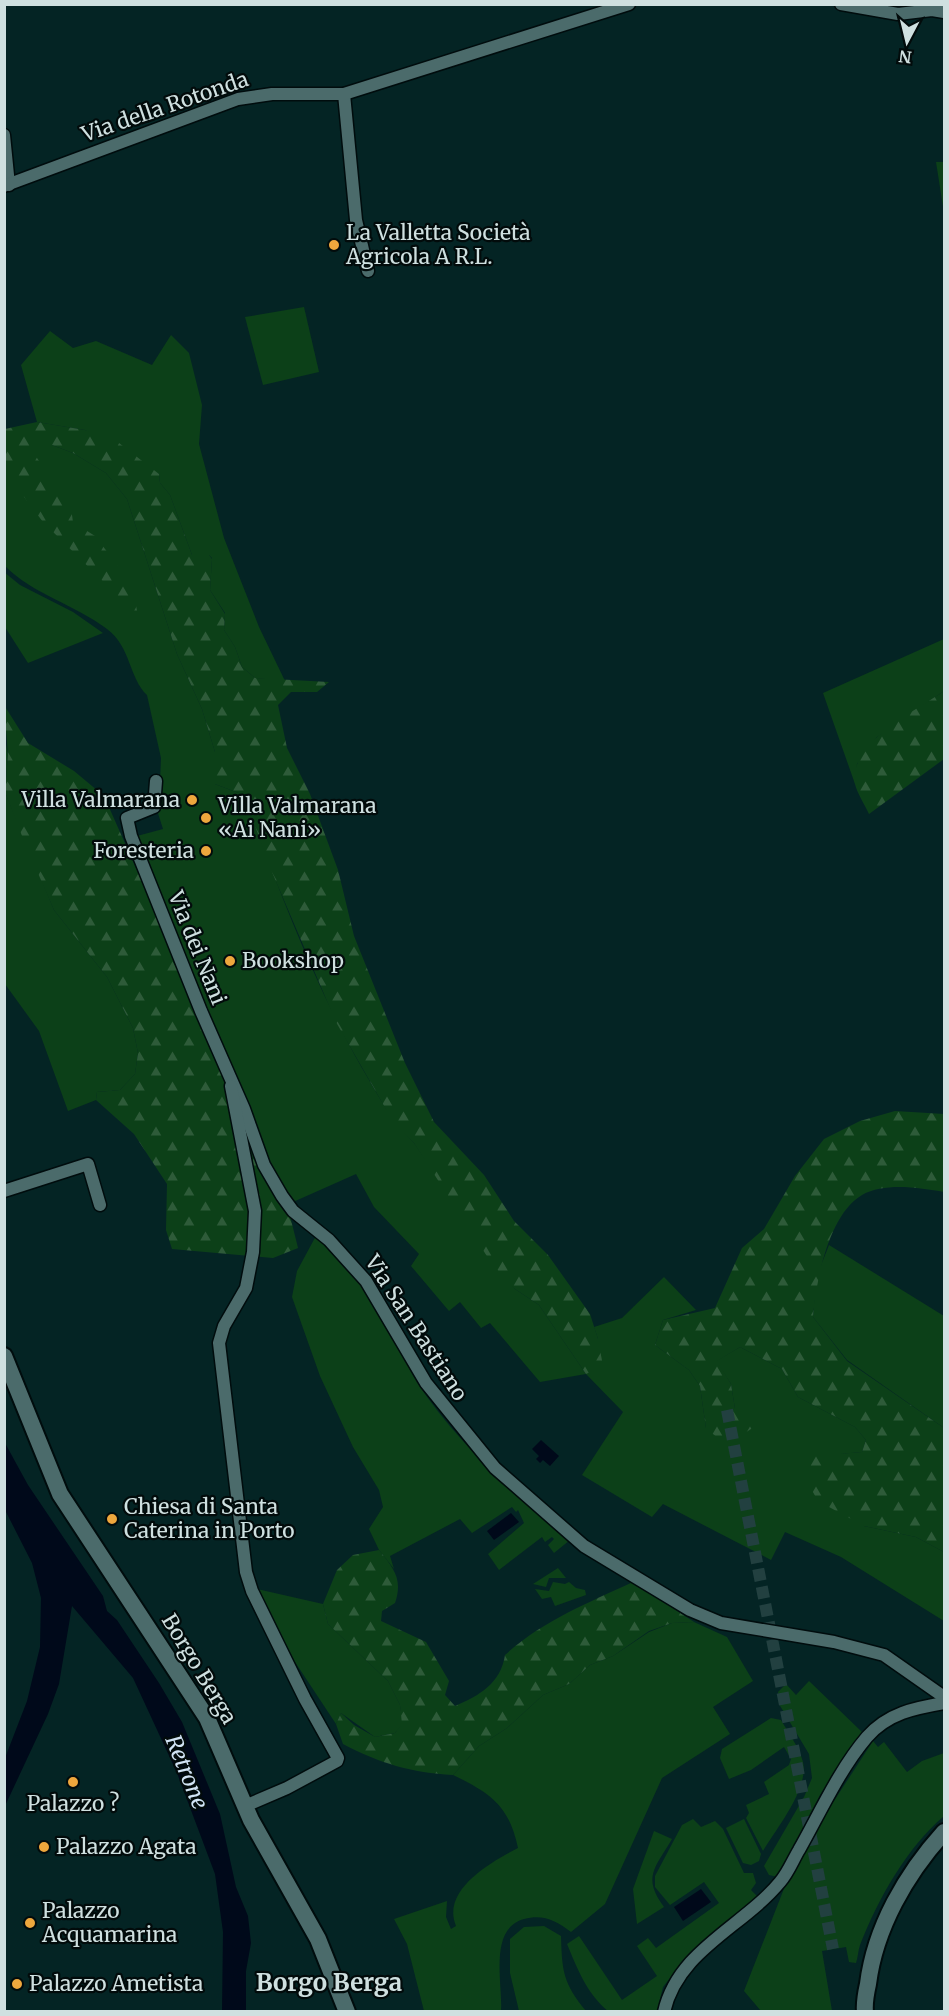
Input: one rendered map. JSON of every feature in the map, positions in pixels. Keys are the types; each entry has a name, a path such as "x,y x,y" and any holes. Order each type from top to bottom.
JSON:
{"main road":[{"name":"Borgo Berga","path":"4,1356 60,1494 207,1718 245,1806 318,1939 346,2012"},
{"path":"865,2012 871,1957 892,1906 922,1859 945,1832"}],"street":[{"name":"Via della Rotonda","path":"7,186 37,180 238,99 272,94 344,94 629,4"},
{"path":"841,4 898,14 938,9"},
{"path":"344,94 357,220 368,271"},
{"path":"4,135 7,186"},
{"name":"Via dei Nani","path":"156,781 154,807 126,818 201,1011 230,1076"},
{"path":"230,1076 232,1102 248,1167 255,1211 253,1252 246,1288 224,1326 219,1344 243,1551 252,1591 305,1699 338,1758 287,1788 245,1806"},
{"name":"Via San Bastiano","path":"230,1076 264,1165 293,1211 329,1240 366,1281 426,1383 471,1441 495,1468 559,1526 612,1565 705,1617 721,1623 834,1642 884,1655 945,1697"},
{"path":"4,1191 88,1164 100,1205"},
{"path":"664,2012 673,1983 689,1963 782,1880 837,1782 868,1736 898,1713 945,1703"}],"green space":[{"path":"936,162 944,162 944,213"},
{"path":"304,307 319,372 263,385 245,317"},
{"path":"50,331 73,348 96,341 152,365 171,335 189,353 202,405 199,444 224,538 259,627 285,681 255,678 242,667 235,647 224,630 225,613 210,590 212,558 209,555 192,555 170,495 160,483 159,474 85,430 37,422 21,365"},
{"path":"37,422 85,430 119,443 159,474 160,483 170,495 192,555 209,555 212,559 210,590 225,614 224,630 235,647 242,667 255,678 329,682 317,692 291,692 278,705 287,748 310,794 338,870 354,936 405,1063 434,1122 484,1175 514,1221 548,1255 590,1314 603,1366 586,1374 539,1305 515,1289 492,1264 414,1143 395,1125 336,1022 269,865 244,795 215,784 215,752 202,709 177,654 127,499 106,473 73,453 52,445 35,445 35,455 71,508 73,522 95,536 132,584 138,616 43,522 6,473 5,429"},
{"name":"Villa Valmarana «Ai Nani»","path":"4,429 35,445 52,445 73,453 106,473 127,499 177,654 202,709 215,752 215,784 244,795 297,934 344,1035 392,1117 414,1143 515,1289 539,1305 586,1374 540,1382 490,1323 481,1328 460,1302 449,1311 411,1266 419,1254 374,1207 356,1174 293,1202 276,1177 137,836 163,829 156,807 159,806 161,758 147,695 141,688 115,636 94,620 29,585 5,566"},
{"path":"4,572 20,585 73,612 103,633 28,663 5,627"},
{"path":"944,639 944,691 877,737 857,764 855,784 823,693"},
{"path":"944,691 944,759 869,814 855,784 856,769 862,755 886,729"},
{"path":"4,705 28,743 74,771 104,796 290,1216 298,1248 273,1258 172,1249 166,1230 167,1184 134,1134 96,1100 97,1092 120,1090 135,1074 138,1053 133,1028 107,977 54,910 24,841 5,792 8,755"},
{"path":"4,732 8,755 5,792 54,910 107,977 133,1028 138,1053 135,1074 120,1090 97,1092 96,1100 68,1111 39,1031 5,984"},
{"path":"895,1111 944,1114 944,1192 903,1187 881,1188 862,1195 850,1205 832,1233 826,1250 817,1286 813,1317 847,1361 944,1428 944,1552 916,1537 864,1526 818,1501 805,1478 801,1457 862,1452 866,1440 855,1427 798,1397 782,1369 740,1347 717,1361 731,1384 735,1409 762,1416 751,1429 726,1445 706,1428 700,1386 689,1370 655,1345 663,1320 715,1308 742,1248 764,1229 795,1176 824,1139 860,1121"},
{"path":"317,1234 354,1274 389,1327 418,1384 451,1428 508,1486 570,1540 554,1553 548,1545 554,1539 552,1537 545,1542 542,1537 499,1570 488,1554 524,1523 518,1510 516,1512 512,1507 472,1533 460,1519 390,1556 394,1569 379,1550 369,1529 383,1507 379,1490 353,1447 320,1376 292,1297 297,1271"},
{"path":"829,1245 944,1316 944,1428 847,1360 813,1317 816,1278"},
{"path":"664,1277 696,1310 663,1320 655,1345 689,1370 700,1386 706,1428 735,1409 731,1384 716,1361 740,1347 782,1369 798,1397 855,1427 866,1440 862,1452 841,1454 864,1526 916,1537 944,1552 944,1621 841,1557 785,1532 771,1560 663,1504 652,1517 582,1475 623,1412 586,1374 598,1339 594,1327 622,1318"},
{"path":"379,1550 393,1569 398,1587 395,1603 382,1611 381,1621 426,1642 449,1681 445,1695 455,1706 480,1693 494,1681 503,1665 505,1655 535,1632 550,1622 633,1582 694,1622 672,1623 649,1631 613,1656 590,1665 569,1684 543,1695 507,1728 479,1746 453,1775 410,1769 383,1762 343,1744 336,1724 341,1713 354,1725 375,1737 395,1733 402,1724 400,1705 388,1681 328,1624 323,1604 337,1570 353,1555"},
{"path":"558,1568 566,1578 549,1578 546,1587 533,1584"},
{"path":"553,1582 565,1584 569,1582 576,1588 585,1590 586,1595 555,1606 551,1597 542,1599 535,1589 549,1591"},
{"path":"257,1589 323,1604 328,1624 388,1681 400,1705 403,1724 395,1733 375,1737 341,1713 336,1724 295,1662"},
{"path":"694,1622 727,1637 753,1681 713,1707 730,1734 662,1778 605,1904 571,1932 554,1921 537,1917 524,1919 513,1925 501,1945 501,2011 424,2011 407,1944 394,1919 447,1901 446,1917 451,1929 456,1926 453,1913 462,1889 483,1869 518,1848 509,1821 496,1802 478,1788 453,1775 479,1746 507,1728 543,1695 569,1684 590,1665 613,1656 649,1632 672,1623"},
{"path":"809,1681 862,1732 820,1795 778,1877 769,1875 764,1866 804,1797 812,1778 809,1754 779,1704 778,1692 786,1684 796,1695"},
{"path":"771,1718 781,1720 794,1741 803,1762 804,1773 790,1808 763,1851 746,1818 749,1813 746,1805 769,1794 764,1782 789,1765 791,1759 784,1747 751,1770 729,1779 720,1758 722,1749"},
{"path":"873,1741 878,1747 884,1742 907,1772 922,1761 944,1753 944,1816 918,1843 895,1875 860,1945 856,1963 849,1962 846,1947 822,1951 832,2011 761,2011 744,1991 785,1886 830,1807"},
{"path":"693,1819 701,1827 715,1821 723,1829 744,1873 753,1873 756,1883 751,1890 757,1896 677,1969 663,1987 657,2011 608,2011 588,1989 567,1944 579,1936 622,2000 657,1976 637,1946 648,1938 656,1948 719,1903 704,1882 670,1905 655,1887 655,1876 682,1825"},
{"path":"744,1819 761,1854 759,1861 751,1865 743,1863 726,1828"},
{"path":"654,1831 672,1839 656,1865 652,1880 657,1897 664,1907 637,1924 633,1889"},
{"path":"544,1926 561,1936 565,1976 586,2011 519,2011 510,1973 510,1939 524,1927"}],"water":[{"path":"541,1440 559,1456 550,1466 543,1460 540,1463 536,1459 539,1456 532,1449"},
{"name":"Retrone","path":"5,1443 28,1485 103,1596 107,1611 117,1620 182,1722 220,1814 236,1887 248,1916 251,1943 246,1971 246,2011 222,2011 223,1932 215,1874 177,1773 133,1678 72,1606 59,1684 48,1714 5,1806 5,1758 27,1701 40,1647 41,1598 32,1563 5,1510"},
{"path":"511,1513 519,1522 494,1540 487,1531"},
{"path":"701,1889 711,1902 683,1921 674,1907"}],"tunnel":[{"path":"727,1410 833,1949"}],"place":[{"name":"La Valletta Società Agricola A R.L.","path":"334,245"},
{"name":"Villa Valmarana","path":"192,800"},
{"name":"Villa Valmarana «Ai Nani»","path":"206,818"},
{"name":"Foresteria","path":"206,851"},
{"name":"Bookshop","path":"230,961"},
{"name":"Chiesa di Santa Caterina in Porto","path":"112,1519"},
{"name":"Palazzo ?","path":"73,1782"},
{"name":"Palazzo Agata","path":"44,1847"},
{"name":"Palazzo Acquamarina","path":"30,1923"},
{"name":"Palazzo Ametista","path":"17,1984"}],"district":[{"name":"Borgo Berga","path":"329,1983"}]}
